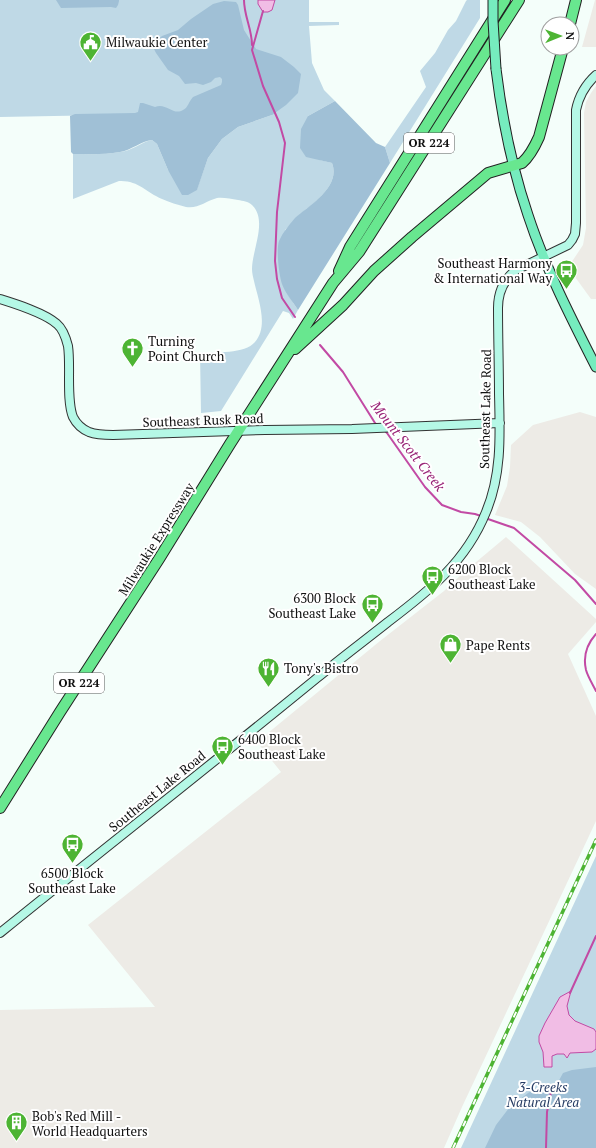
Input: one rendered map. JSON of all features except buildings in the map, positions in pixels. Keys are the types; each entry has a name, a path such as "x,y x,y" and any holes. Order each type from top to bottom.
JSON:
{"highway":[{"name":"Milwaukie Expressway","path":"0,808 333,283 350,247 505,0"},
{"name":"Milwaukie Expressway","path":"333,283 359,252 519,0"},
{"path":"572,16 576,0"},
{"path":"284,360 343,305 374,271 488,173 514,166 525,161 536,145 539,137 561,56"}],"main road":[{"path":"493,0 496,69 504,121 514,166 528,215 544,257 596,367"}],"street":[{"name":"Southeast Lake Road","path":"0,933 322,673 422,596 445,575 458,560 474,537 488,507 497,474 499,454 498,297 503,284 511,274 521,267 566,247 575,234 576,110 578,100 583,90 596,75"},
{"name":"Southeast Rusk Road","path":"0,299 52,320 61,328 66,337 69,349 71,411 76,422 86,431 94,434 373,428 500,423"}],"shaded area":[{"path":"258,0 275,0 272,10 263,12 258,4"},
{"path":"595,0 596,47 582,47"},
{"path":"596,86 596,299 591,299 570,270 571,263 583,245 586,228 584,113 586,102"},
{"path":"580,412 596,417 596,589 575,574 540,537 521,522 495,515 507,486 511,445 533,425"},
{"path":"506,537 596,619 596,622 568,654 596,716 596,821 444,1148 0,1148 0,1010 155,1007 88,925 281,772 257,742 380,641 444,591"},
{"path":"571,991 567,1006 569,1015 575,1021 594,1029 596,1032 596,1049 592,1052 570,1053 567,1058 564,1054 557,1054 552,1056 552,1067 544,1067 543,1052 539,1042 539,1036 560,997"}],"green space":[{"path":"0,0 309,0 309,22 339,22 339,25 309,26 312,63 324,90 335,101 308,116 320,160 332,163 334,172 332,180 323,195 296,218 285,230 288,295 298,310 293,319 289,313 283,311 221,411 201,413 200,353 229,352 244,349 255,342 259,336 262,320 252,269 259,227 257,211 247,202 222,198 213,199 194,207 186,207 162,199 137,184 126,181 119,181 73,199 73,154 114,153 124,151 152,140 157,144 168,170 197,189 208,158 222,139 238,127 272,115 270,112 0,117"},
{"path":"56,0 119,1 116,8 61,8"},
{"path":"467,0 480,0 480,18 390,163 385,147 426,87 420,71 435,53 448,30 456,21"},
{"path":"224,1 236,2 238,5 244,30 256,49 281,57 301,74 298,93 286,105 272,115 238,127 222,139 208,158 197,190 188,195 182,195 168,170 157,144 152,140 124,151 114,153 73,154 71,152 70,116 75,114 135,113 138,112 140,103 155,107 163,106 179,111 186,108 193,97 221,85 222,79 220,77 215,78 211,82 203,85 196,83 185,84 179,76 168,70 156,53 153,44 162,36 178,30 213,4"},
{"path":"335,101 376,143 385,147 390,163 298,310 282,284 278,262 278,245 282,235 295,218 322,195 332,180 334,172 332,163 306,157 300,148 301,129 308,116"},
{"name":"3-Creeks Natural Area","path":"596,856 596,1148 461,1148"},
{"path":"596,1067 596,1148 485,1148 496,1125 509,1108 528,1093 535,1089 546,1087 547,1091 558,1090 557,1084 563,1073 572,1070"}],"waterway":[{"name":"Mount Scott Creek","path":"244,0 252,45"},
{"name":"Mount Scott Creek","path":"263,11 252,50 263,86 279,122 285,143 277,212 275,261 277,279 282,298 295,317"},
{"name":"Mount Scott Creek","path":"320,345 343,372 377,425"},
{"name":"Mount Scott Creek","path":"384,430 425,487 442,505 461,512 481,516"},
{"name":"Mount Scott Creek","path":"485,518 514,528 575,580 596,604"},
{"name":"Mount Scott Creek","path":"596,634 590,642 585,656 587,673 596,691"},
{"name":"Mount Scott Creek","path":"570,993 596,936"},
{"name":"Mount Scott Creek","path":"546,1148 547,1112 551,1092"}],"railway":[{"path":"453,1148 596,840"}],"place":[{"name":"Milwaukie Center","path":"91,62"},
{"name":"Southeast Harmony & International Way","path":"567,290"},
{"name":"Turning Point Church","path":"132,368"},
{"name":"6200 Block Southeast Lake","path":"433,596"},
{"name":"6300 Block Southeast Lake","path":"372,624"},
{"name":"Pape Rents","path":"450,664"},
{"name":"Tony's Bistro","path":"269,688"},
{"name":"6400 Block Southeast Lake","path":"223,766"},
{"name":"6500 Block Southeast Lake","path":"72,864"},
{"name":"Bob's Red Mill - World Headquarters","path":"16,1142"}]}
